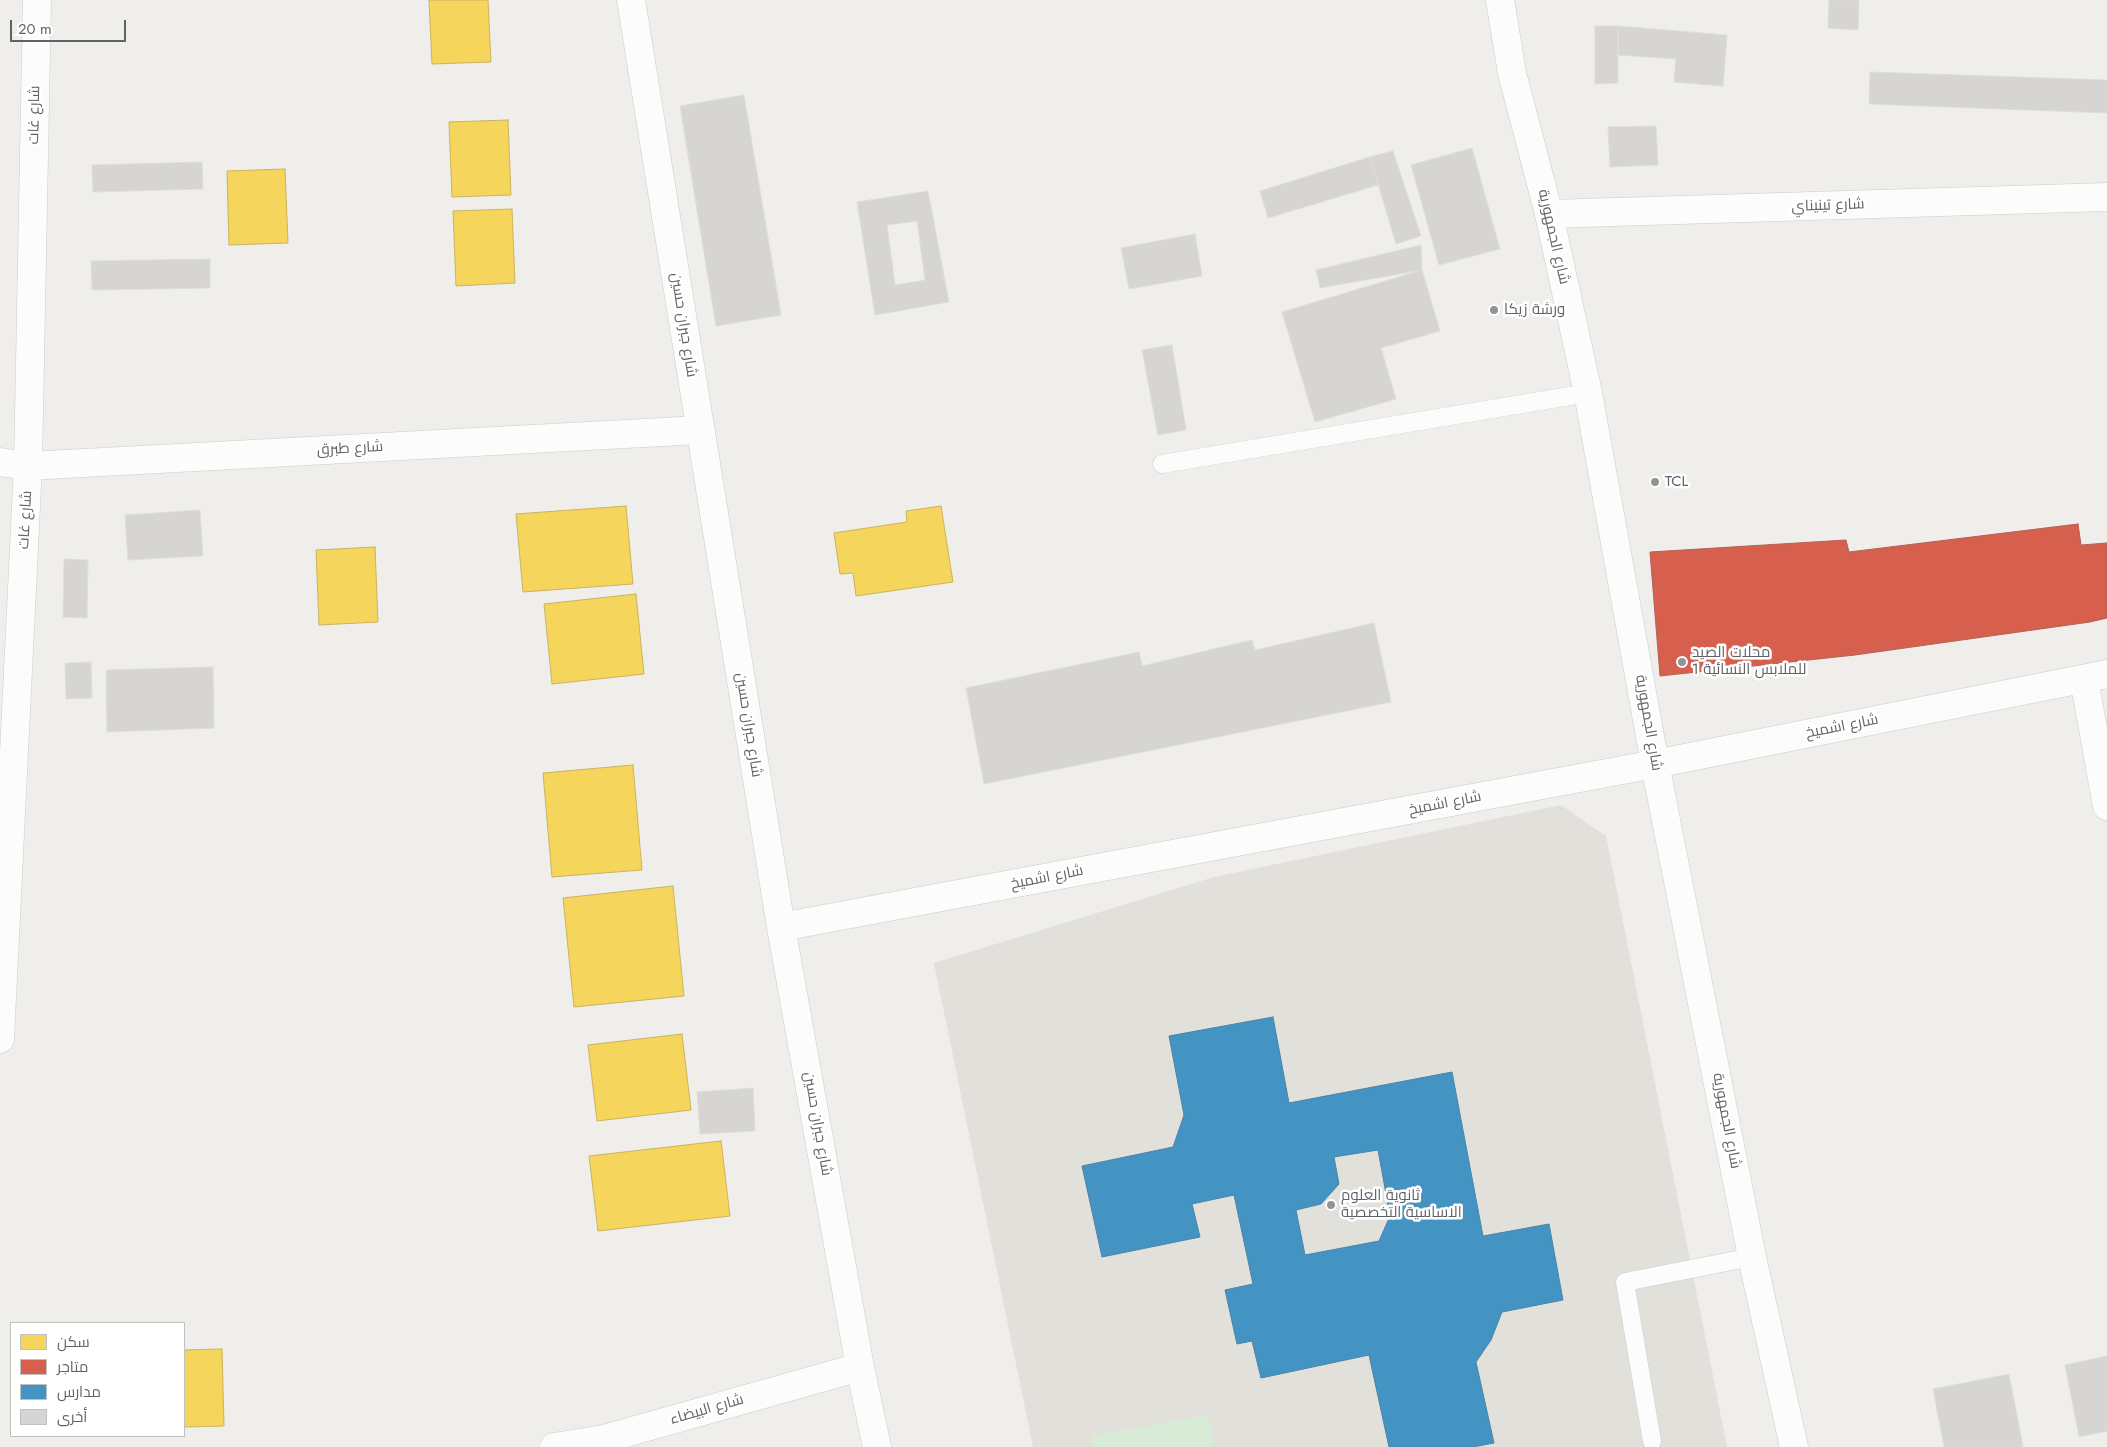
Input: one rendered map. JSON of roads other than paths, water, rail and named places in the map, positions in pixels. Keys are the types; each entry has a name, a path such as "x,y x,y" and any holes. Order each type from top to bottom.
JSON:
{"street":[{"name":"شارع غات","path":"0,1039 28,466 36,0"},
{"name":"شارع جبران حسين","path":"631,0 781,927 860,1367 878,1447"},
{"name":"شارع الجمهورية","path":"1500,0 1512,73 1549,214 1588,393 1655,764 1752,1256 1794,1447"},
{"name":"شارع تينيناي","path":"1549,214 2107,197"},
{"name":"شارع طبرق","path":"0,462 28,466 700,430"},
{"name":"شارع اشميخ","path":"781,927 1655,764 2096,676"},
{"path":"2096,676 2107,806"},
{"name":"شارع البيضاء","path":"554,1447 604,1439 860,1367"}],"lane":[{"path":"1162,464 1588,393"},
{"path":"1652,1441 1625,1282 1752,1256"}],"place":[{"name":"ورشة زيكا","path":"1494,310"},
{"name":"TCL","path":"1655,482"},
{"name":"محلات الصيد للملابس النسائية 1","path":"1682,662"},
{"name":"ثانوية العلوم الاساسية التخصصية","path":"1331,1205"}]}
